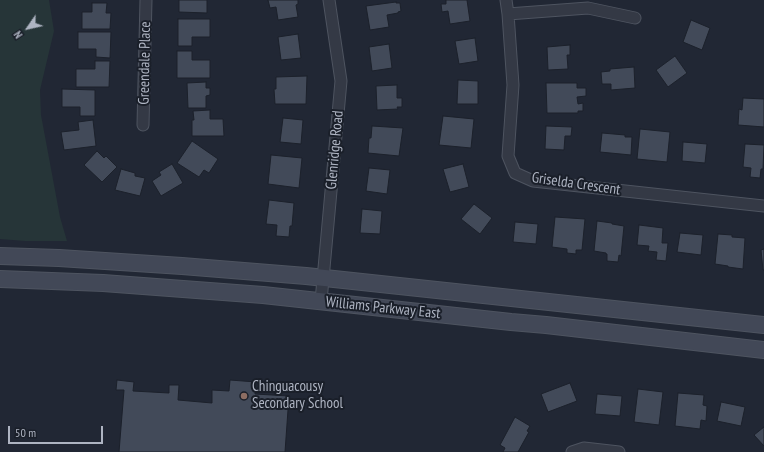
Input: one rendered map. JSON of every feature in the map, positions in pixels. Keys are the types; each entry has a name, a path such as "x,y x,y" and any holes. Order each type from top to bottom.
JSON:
{"main road":[{"name":"Williams Parkway East","path":"0,256 45,257 182,266 324,278 764,325"},
{"name":"Williams Parkway East","path":"0,279 102,283 263,295 764,350"}],"street":[{"name":"Greendale Place","path":"144,125 146,0"},
{"name":"Glenridge Road","path":"321,301 341,81 329,0"},
{"name":"Griselda Crescent","path":"506,0 513,85 508,156 515,173 532,181 764,206"},
{"path":"508,14 588,8 635,18"},
{"path":"572,452 584,448 619,452"}],"shaded area":[{"path":"0,0 49,0 54,31 40,90 41,115 60,217 67,241 25,241 0,239"}],"building":[{"path":"179,0 207,0 207,13 179,12"},
{"path":"268,0 298,0 298,4 296,5 298,17 278,20 276,7 270,8"},
{"path":"446,0 467,0 470,21 450,24 448,11 442,12 441,4 446,4"},
{"path":"396,2 400,3 401,11 387,15 389,27 370,30 366,6"},
{"path":"92,3 107,3 106,13 111,13 110,29 82,29 82,12 92,12"},
{"path":"178,19 210,19 210,37 192,37 192,46 178,46"},
{"path":"691,20 710,28 702,50 683,42"},
{"path":"78,32 111,32 110,58 96,57 96,49 78,49"},
{"path":"298,34 301,58 281,60 278,37"},
{"path":"475,38 478,61 459,64 455,41"},
{"path":"389,44 392,68 372,71 369,47"},
{"path":"570,45 570,55 567,55 568,69 548,70 547,47"},
{"path":"177,51 192,51 192,60 210,60 210,78 177,78"},
{"path":"675,56 687,73 668,87 656,70"},
{"path":"95,61 110,61 109,87 76,87 76,69 95,69"},
{"path":"634,67 635,88 611,90 611,84 602,84 601,72 610,71 610,69"},
{"path":"307,76 306,104 275,104 274,89 276,89 276,77"},
{"path":"458,80 478,81 478,104 457,104"},
{"path":"206,82 206,88 210,88 210,95 206,96 206,108 188,108 187,83"},
{"path":"546,83 577,83 577,88 586,88 586,96 577,97 578,104 583,103 583,111 578,111 578,113 547,113"},
{"path":"397,85 397,98 402,98 402,107 397,107 398,109 377,110 376,86"},
{"path":"62,89 95,90 95,116 80,116 80,107 62,107"},
{"path":"743,98 764,99 764,127 738,125 739,109 742,110"},
{"path":"210,110 210,119 223,119 224,136 192,136 192,120 194,120 193,111"},
{"path":"443,116 474,119 471,148 439,145"},
{"path":"283,118 303,120 301,144 280,142"},
{"path":"93,120 96,146 64,150 61,132 79,130 78,122"},
{"path":"372,126 403,128 399,156 368,153 369,138 371,138"},
{"path":"546,126 572,127 571,136 565,136 564,150 545,149"},
{"path":"640,129 670,132 667,162 637,159"},
{"path":"602,133 632,137 631,155 600,152"},
{"path":"192,141 218,159 209,173 204,170 199,177 177,163"},
{"path":"683,142 707,144 705,163 682,161"},
{"path":"745,144 764,145 763,169 761,169 760,178 750,177 751,168 743,167"},
{"path":"97,151 104,158 106,156 117,167 102,182 84,165"},
{"path":"271,155 302,158 299,188 268,184"},
{"path":"172,164 183,183 161,196 152,181 161,175 159,172"},
{"path":"463,164 469,187 450,192 443,169"},
{"path":"369,168 390,170 387,194 366,191"},
{"path":"121,169 135,173 135,176 145,178 140,196 115,190"},
{"path":"269,200 294,203 292,226 290,226 289,237 276,236 277,225 266,224"},
{"path":"474,204 492,218 480,234 461,219"},
{"path":"362,209 382,211 380,234 360,233"},
{"path":"555,217 585,219 582,250 576,250 576,254 567,253 567,249 552,247"},
{"path":"597,221 624,226 621,256 619,255 618,262 607,261 606,253 594,251"},
{"path":"515,222 538,224 536,244 513,242"},
{"path":"639,225 663,228 662,243 668,243 666,261 656,260 657,252 648,251 649,246 637,245"},
{"path":"680,233 703,235 701,255 677,252"},
{"path":"718,234 745,238 743,269 715,264"},
{"path":"764,249 764,270 763,270 761,250"},
{"path":"117,380 134,382 133,391 169,393 169,385 179,385 178,400 212,403 212,390 229,391 230,380 256,382 255,394 289,396 285,452 119,452 124,390 116,390"},
{"path":"570,383 577,401 548,412 541,394"},
{"path":"638,389 663,392 659,425 634,422"},
{"path":"678,393 704,395 703,405 707,406 706,421 701,420 700,429 675,426"},
{"path":"597,394 622,396 620,416 595,414"},
{"path":"721,402 745,407 741,426 717,421"},
{"path":"515,417 530,426 527,431 529,432 518,452 503,452 505,448 500,445"},
{"path":"764,427 764,446 754,435"}],"place":[{"name":"Chinguacousy Secondary School","path":"244,396"}]}
